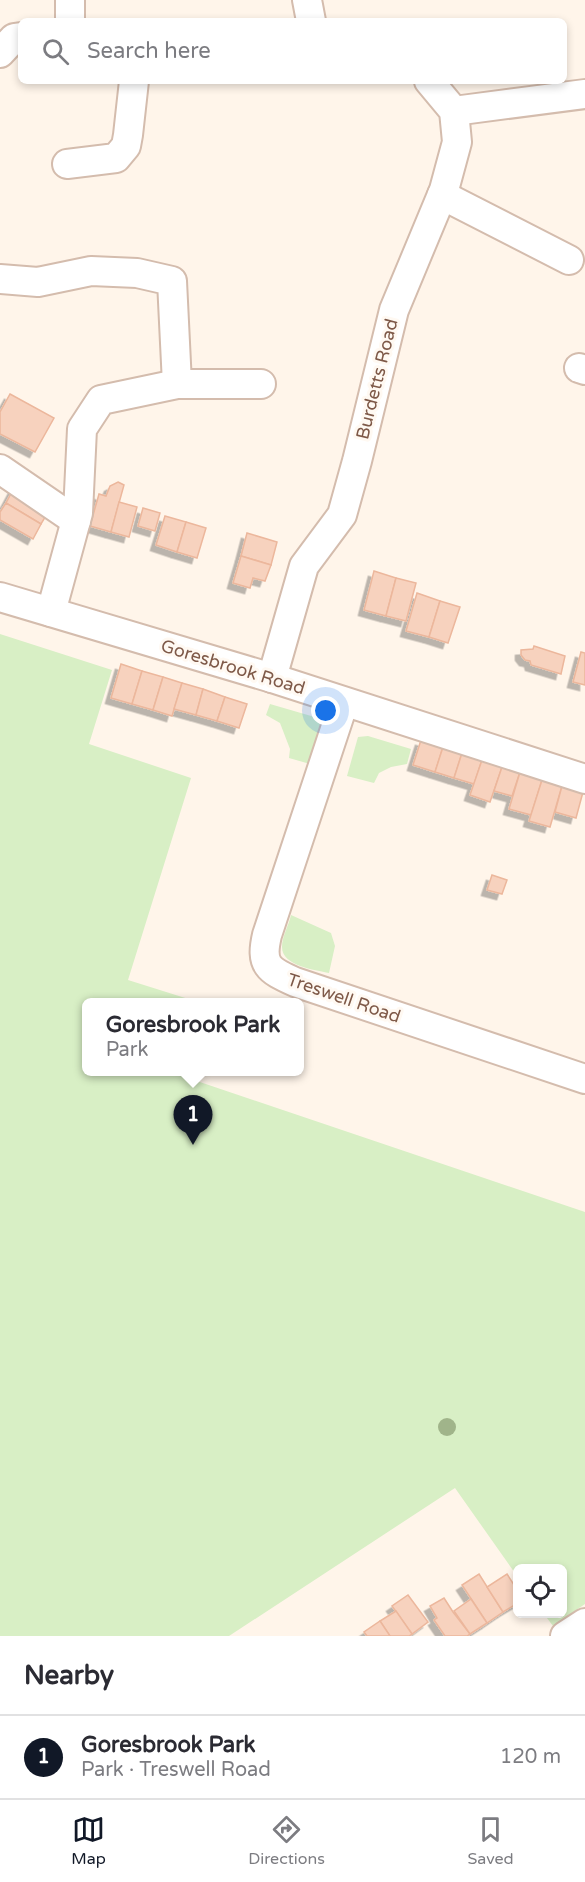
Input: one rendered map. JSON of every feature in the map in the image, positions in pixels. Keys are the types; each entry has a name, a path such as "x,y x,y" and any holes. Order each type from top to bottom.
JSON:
{"street":[{"path":"70,0 70,18"},
{"path":"307,0 310,18"},
{"path":"0,53 14,38 18,37"},
{"path":"67,164 116,158 126,146 134,84"},
{"path":"432,84 454,111 585,94"},
{"name":"Burdetts Road","path":"272,678 304,566 342,515 394,310 442,195 457,142 454,111"},
{"path":"442,195 569,260"},
{"path":"0,279 38,282 91,272 137,273 172,281 177,384"},
{"path":"51,612 78,513 82,429 101,400 177,384 261,384"},
{"path":"0,469 76,521"},
{"name":"Goresbrook Road","path":"0,597 272,678 585,779"},
{"name":"Treswell Road","path":"344,702 267,934 263,951 266,965 277,974 295,982 585,1079"},
{"path":"565,1636 585,1623"}],"green space":[{"path":"0,634 112,670 89,744 191,778 128,980 185,998 82,998 82,1076 189,1076 188,1078 585,1212 585,1604 567,1616 567,1564 513,1564 513,1570 455,1488 229,1636 0,1636"},
{"path":"270,704 318,718 321,721 310,764 289,758 290,749 280,723 266,715"},
{"path":"368,736 411,749 407,764 391,767 379,773 374,783 347,776 358,737"},
{"path":"291,915 331,933 335,946 329,973 293,963 283,953 282,943"},
{"path":"547,1618 565,1618 553,1626"}],"building":[{"path":"10,394 54,418 35,452 0,434 0,412"},
{"path":"118,482 124,485 111,532 90,526 99,494 106,496 110,486"},
{"path":"14,488 50,509 41,524 6,503"},
{"path":"119,502 137,507 129,537 111,532"},
{"path":"6,503 41,524 33,539 0,520 0,512"},
{"path":"143,508 160,513 155,531 138,526"},
{"path":"165,516 186,522 177,552 156,545"},
{"path":"186,522 206,528 197,558 177,552"},
{"path":"247,533 277,542 271,565 241,556"},
{"path":"241,556 271,565 265,581 253,578 250,588 233,583"},
{"path":"374,571 396,578 386,616 364,610"},
{"path":"396,578 416,583 406,621 386,616"},
{"path":"417,593 440,601 429,637 406,631"},
{"path":"440,601 460,607 448,643 429,637"},
{"path":"534,646 565,656 561,674 531,665 530,661 525,660 521,655 521,650 533,649"},
{"path":"581,652 585,653 585,685 573,682"},
{"path":"121,664 142,671 132,704 111,698"},
{"path":"142,671 163,677 153,710 132,704"},
{"path":"163,677 182,683 172,716 153,710"},
{"path":"182,683 203,689 196,715 174,709"},
{"path":"203,689 225,697 217,721 196,715"},
{"path":"225,697 247,704 239,728 217,721"},
{"path":"421,740 443,747 435,772 413,765"},
{"path":"443,747 462,753 454,778 435,772"},
{"path":"462,753 482,760 474,784 454,778"},
{"path":"482,760 502,767 490,802 470,795"},
{"path":"502,767 520,772 512,796 494,791"},
{"path":"520,772 542,780 531,815 509,809"},
{"path":"542,780 562,786 550,827 529,821"},
{"path":"562,786 583,792 576,818 555,812"},
{"path":"492,875 507,880 502,894 487,890"},
{"path":"479,1574 503,1612 487,1623 462,1585"},
{"path":"507,1574 513,1583 513,1606 503,1612 487,1587"},
{"path":"408,1595 428,1622 412,1634 392,1606"},
{"path":"444,1598 470,1634 467,1636 445,1636 434,1620 437,1618 430,1606"},
{"path":"471,1599 487,1623 470,1634 454,1611"},
{"path":"396,1611 412,1634 409,1636 390,1636 380,1621"},
{"path":"380,1621 390,1636 367,1636 364,1632"}],"place":[{"name":"Goresbrook Park","path":"193,1145"}]}
